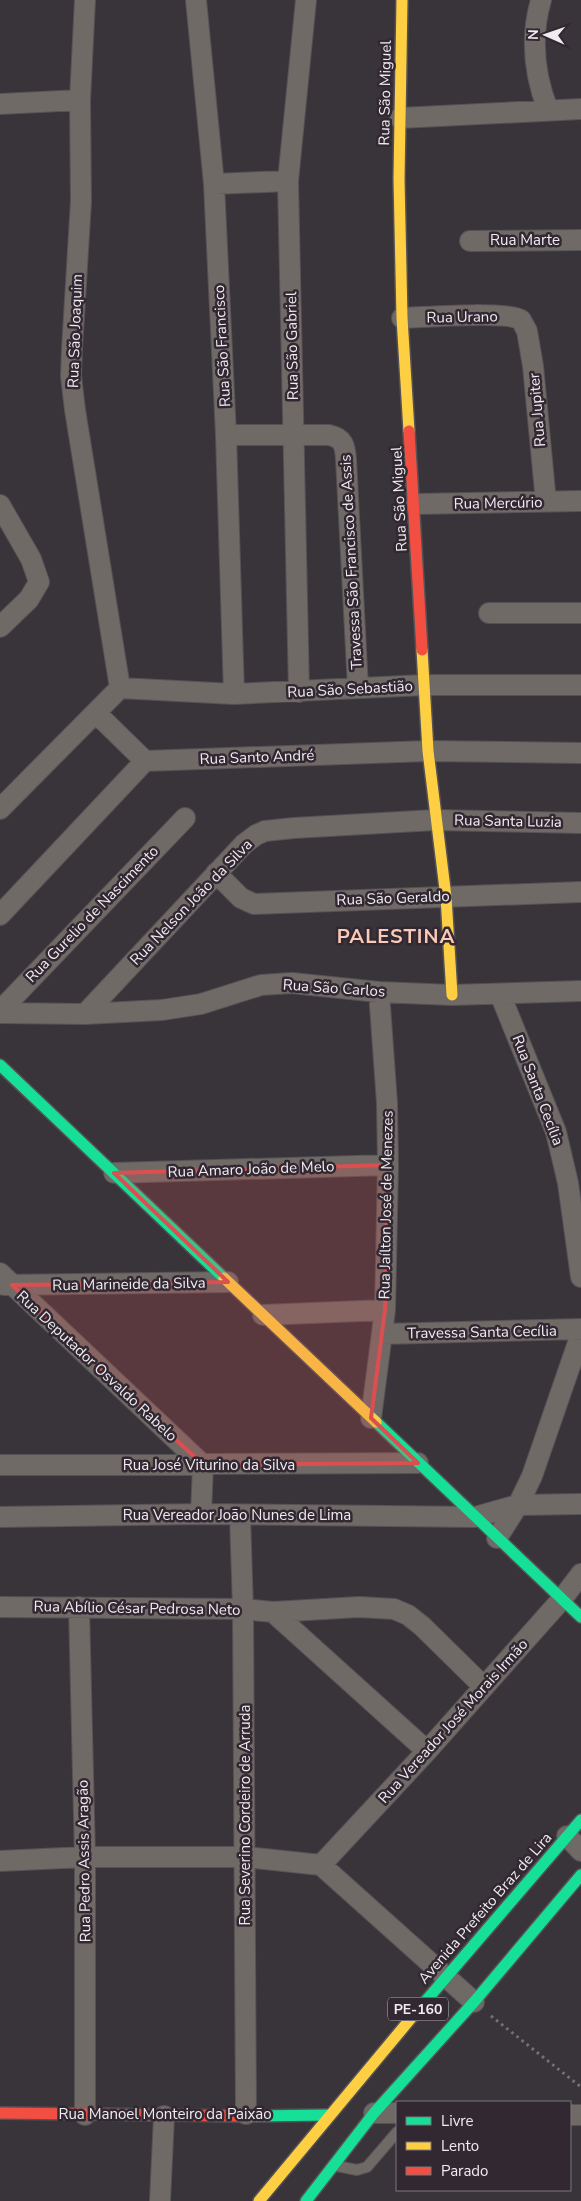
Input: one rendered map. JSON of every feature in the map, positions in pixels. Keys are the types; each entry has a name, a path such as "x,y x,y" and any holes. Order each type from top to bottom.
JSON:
{"street":[{"name":"Rua São Joaquim","path":"85,0 80,100 81,201 71,376 74,410 120,688"},
{"name":"Rua São Francisco","path":"196,0 214,184 226,435 234,694"},
{"name":"Rua São Gabriel","path":"299,692 288,181 306,0"},
{"name":"Rua São Miguel","path":"402,0 399,247 402,318 415,504 428,751 446,897 452,995"},
{"path":"541,0 533,40 540,90 548,110"},
{"path":"0,104 80,100"},
{"path":"400,118 581,108"},
{"path":"214,184 288,181"},
{"name":"Rua Marte","path":"470,240 581,240"},
{"name":"Rua Urano","path":"402,318 487,316 513,317 521,320"},
{"name":"Rua Jupiter","path":"521,320 527,331 533,366 546,502"},
{"path":"226,435 294,435"},
{"name":"Travessa São Francisco de Assis","path":"294,435 329,435 340,438 344,442 358,688"},
{"name":"Rua Mercúrio","path":"415,504 581,501"},
{"path":"0,505 31,559 40,582 29,599 0,627"},
{"path":"489,613 581,613"},
{"name":"Rua São Sebastião","path":"120,688 234,694 424,685 581,685"},
{"path":"0,809 120,688"},
{"path":"0,915 145,761 96,713"},
{"name":"Rua Santo André","path":"145,761 428,751 581,753"},
{"name":"Rua Gurelio de Nascimento","path":"0,1012 185,818"},
{"name":"Rua Santa Luzia","path":"435,820 581,822"},
{"name":"Rua Nelson João da Silva","path":"85,1014 216,873 244,844 256,835 265,831 294,828 435,820"},
{"name":"Rua São Geraldo","path":"216,873 241,898 254,904 581,892"},
{"name":"Rua São Carlos","path":"0,1012 85,1014 183,1007 217,999 261,984 310,984 379,992 452,995 581,991"},
{"name":"Rua Jaílton José de Menezes","path":"371,1418 385,1310 388,1165 387,1103 379,992"},
{"name":"Rua Santa Cecília","path":"500,994 556,1132 568,1183 581,1277"},
{"path":"0,1065 581,1617"},
{"name":"Rua Amaro João de Melo","path":"114,1173 388,1165"},
{"name":"Rua Marineide da Silva","path":"4,1281 228,1282"},
{"name":"Rua Deputador Osvaldo Rabelo","path":"4,1281 203,1465"},
{"path":"262,1315 385,1310"},
{"name":"Travessa Santa Cecília","path":"383,1334 581,1329"},
{"path":"497,1538 518,1505 532,1476 581,1334"},
{"name":"Rua José Viturino da Silva","path":"0,1465 418,1463"},
{"path":"201,1514 203,1465"},
{"path":"475,1517 518,1505 581,1504"},
{"name":"Rua Vereador João Nunes de Lima","path":"0,1517 201,1514 475,1517"},
{"name":"Rua Severino Cordeiro de Arruda","path":"240,1515 246,1857 246,2114"},
{"name":"Rua Vereador José Morais Irmão","path":"321,1865 427,1751 562,1599 581,1574"},
{"name":"Rua Abílio César Pedrosa Neto","path":"0,1607 243,1609 274,1612 359,1607 394,1609 408,1615 422,1626 484,1687"},
{"name":"Rua Pedro Assis Aragão","path":"79,1607 85,1857 84,2115"},
{"path":"274,1612 427,1751"},
{"name":"Avenida Prefeito Braz de Lira","path":"259,2201 445,1977 581,1820"},
{"path":"567,1836 581,1851"},
{"path":"0,1861 85,1857 246,1857 321,1865 474,2002"},
{"name":"PE-160","path":"306,2201 374,2113 474,2002 581,1875"},
{"name":"Rua Manoel Monteiro da Paixão","path":"0,2113 164,2116 246,2114 329,2115"},
{"path":"374,2113 396,2113"},
{"path":"160,2201 164,2116"}],"lane":[{"path":"334,2165 357,2170 367,2167 396,2133"}],"path":[{"path":"474,2002 581,2087"}],"highlighted area":[{"path":"388,1165 385,1310 371,1418 418,1463 203,1465 12,1285 228,1282 114,1173"}],"traffic: fast":[{"path":"0,1065 224,1278"},
{"path":"376,1422 581,1617"},
{"path":"412,2017 581,1820"},
{"path":"306,2201 374,2113 474,2002 581,1875"},
{"path":"246,2116 329,2115"}],"traffic: slow":[{"path":"402,0 399,179 402,318 409,431"},
{"path":"422,650 428,751 446,897 452,995"},
{"path":"224,1278 376,1422"},
{"path":"259,2201 412,2017"}],"traffic: jam":[{"path":"409,431 422,650"},
{"path":"0,2113 246,2116"}],"district":[{"name":"PALESTINA","path":"396,936"}]}
